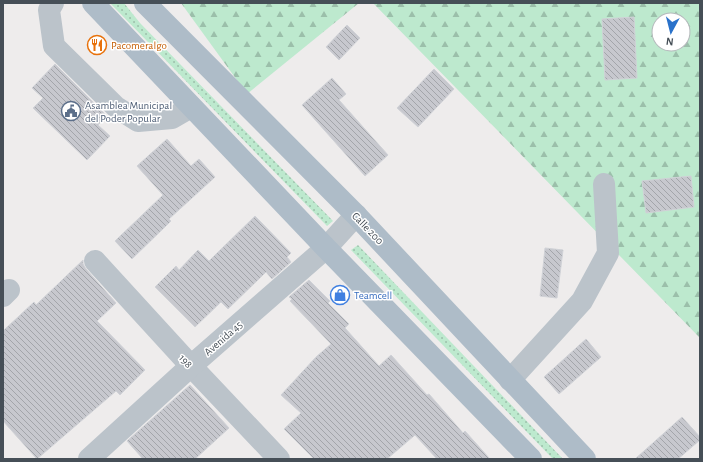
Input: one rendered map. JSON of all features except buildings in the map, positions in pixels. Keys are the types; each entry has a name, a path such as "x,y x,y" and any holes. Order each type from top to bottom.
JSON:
{"main road":[{"path":"92,3 326,248 531,459"},
{"name":"Calle 200","path":"145,3 356,215 585,459"}],"street":[{"path":"53,3 50,10 54,46 116,108 138,121 172,118 192,107"},
{"path":"510,380 582,302 608,253 604,184"},
{"name":"Avenida 45","path":"89,459 191,366 326,248 356,215"},
{"name":"198","path":"95,261 279,459"}],"green space":[{"path":"110,3 124,3 140,23 333,221 327,226"},
{"path":"181,3 359,3 247,94"},
{"path":"373,3 700,3 700,338"},
{"path":"358,245 563,459 553,459 351,250"}],"place":[{"name":"Pacomeralgo","path":"97,45"},
{"name":"Asamblea Municipal del Poder Popular","path":"71,111"},
{"name":"Teamcell","path":"340,295"}]}
